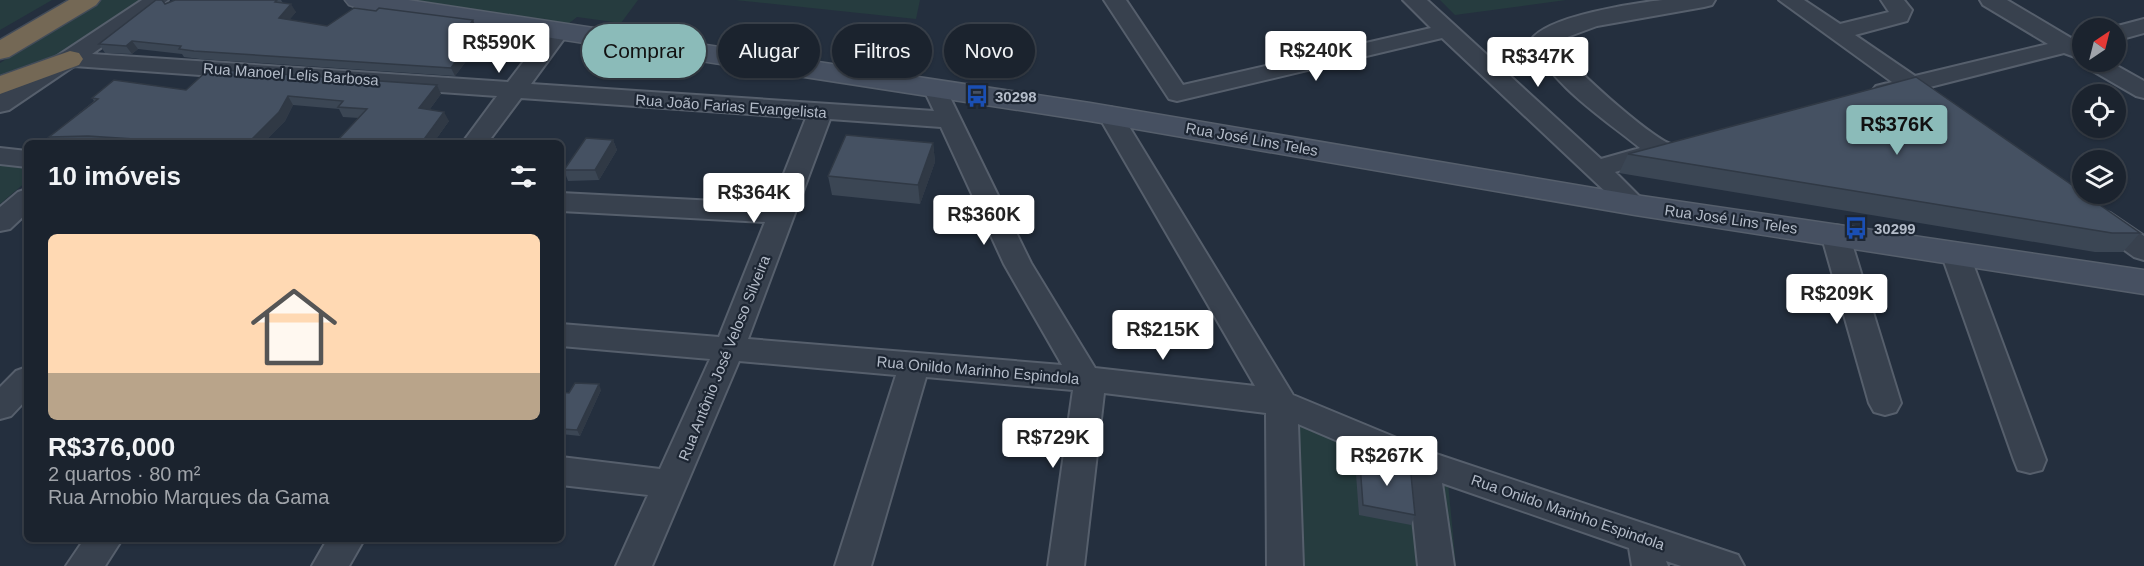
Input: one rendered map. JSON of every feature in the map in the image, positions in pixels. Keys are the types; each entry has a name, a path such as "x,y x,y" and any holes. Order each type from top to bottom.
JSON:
{"highway":[{"path":"6,40 51,0"},
{"path":"6,40 87,0"},
{"path":"0,86 70,59"}],"street":[{"path":"0,105 157,0"},
{"name":"Rua José Lins Teles","path":"358,0 1110,115 1635,205 2144,282"},
{"path":"1115,0 1177,94 1445,30"},
{"path":"1414,0 1635,205"},
{"path":"1595,169 1670,147 1562,69 1543,48 1542,40 1547,34 1571,26 1704,0"},
{"path":"1790,0 1940,105"},
{"path":"1835,32 1888,21 1899,16 1901,10 1892,0"},
{"path":"1991,0 2072,45"},
{"path":"2126,31 2144,26"},
{"path":"476,140 558,32"},
{"path":"1865,96 2072,49"},
{"name":"Rua Manoel Lelis Barbosa","path":"70,59 513,90"},
{"path":"2111,72 2144,91"},
{"path":"935,88 948,120 1018,264 1088,379 1066,566"},
{"name":"Rua João Farias Evangelista","path":"513,90 820,113 948,120"},
{"name":"Rua Antônio José Veloso Silveira","path":"634,566 729,350 820,113"},
{"path":"1110,115 1282,404 1285,566"},
{"path":"0,156 24,159"},
{"path":"0,222 24,201"},
{"path":"564,202 782,214"},
{"path":"2080,204 2144,250"},
{"path":"1835,234 1885,403"},
{"path":"1955,253 2030,460"},
{"name":"Rua Onildo Marinho Espindola","path":"564,335 1222,392 1282,404 1423,464 1647,552 1726,566"},
{"path":"853,566 914,365"},
{"path":"0,407 24,382"},
{"path":"1423,464 1436,566"},
{"path":"564,471 672,484"},
{"path":"84,566 102,542"},
{"path":"330,566 345,542"}],"green space":[{"path":"0,0 52,0 0,30"},
{"path":"101,0 152,0 86,43 0,82 0,63"},
{"path":"358,0 638,0 621,23 577,17 558,32"},
{"path":"735,0 920,0 916,19"},
{"path":"1440,0 1566,0 1455,15"},
{"path":"0,159 24,162 24,184 0,204"},
{"path":"1288,408 1447,472 1456,566 1292,566"}],"building":[{"path":"156,0 162,0 165,4 175,0 277,0 275,2 291,4 279,18 327,26 354,8 376,11 379,8 473,20 454,46 466,47 451,68 194,51 179,49 181,46 132,41 126,46 99,44"},
{"path":"209,69 437,85 419,108 444,112 423,140 338,140 367,109 338,107 343,101 288,96 279,112 251,140 49,137 98,99 92,98 114,80 186,90"},
{"path":"1916,77 2072,185 2072,204 2098,204 2140,233 2112,233 1628,154"},
{"path":"846,135 933,143 918,185 828,176"},
{"path":"586,138 613,140 595,170 564,170"},
{"path":"575,383 599,384 577,430 564,429 564,392 569,393"},
{"path":"1387,460 1411,475 1415,515 1363,505 1360,464"}],"place":[{"name":"30298","path":"977,96"},
{"name":"30299","path":"1856,228"}]}
